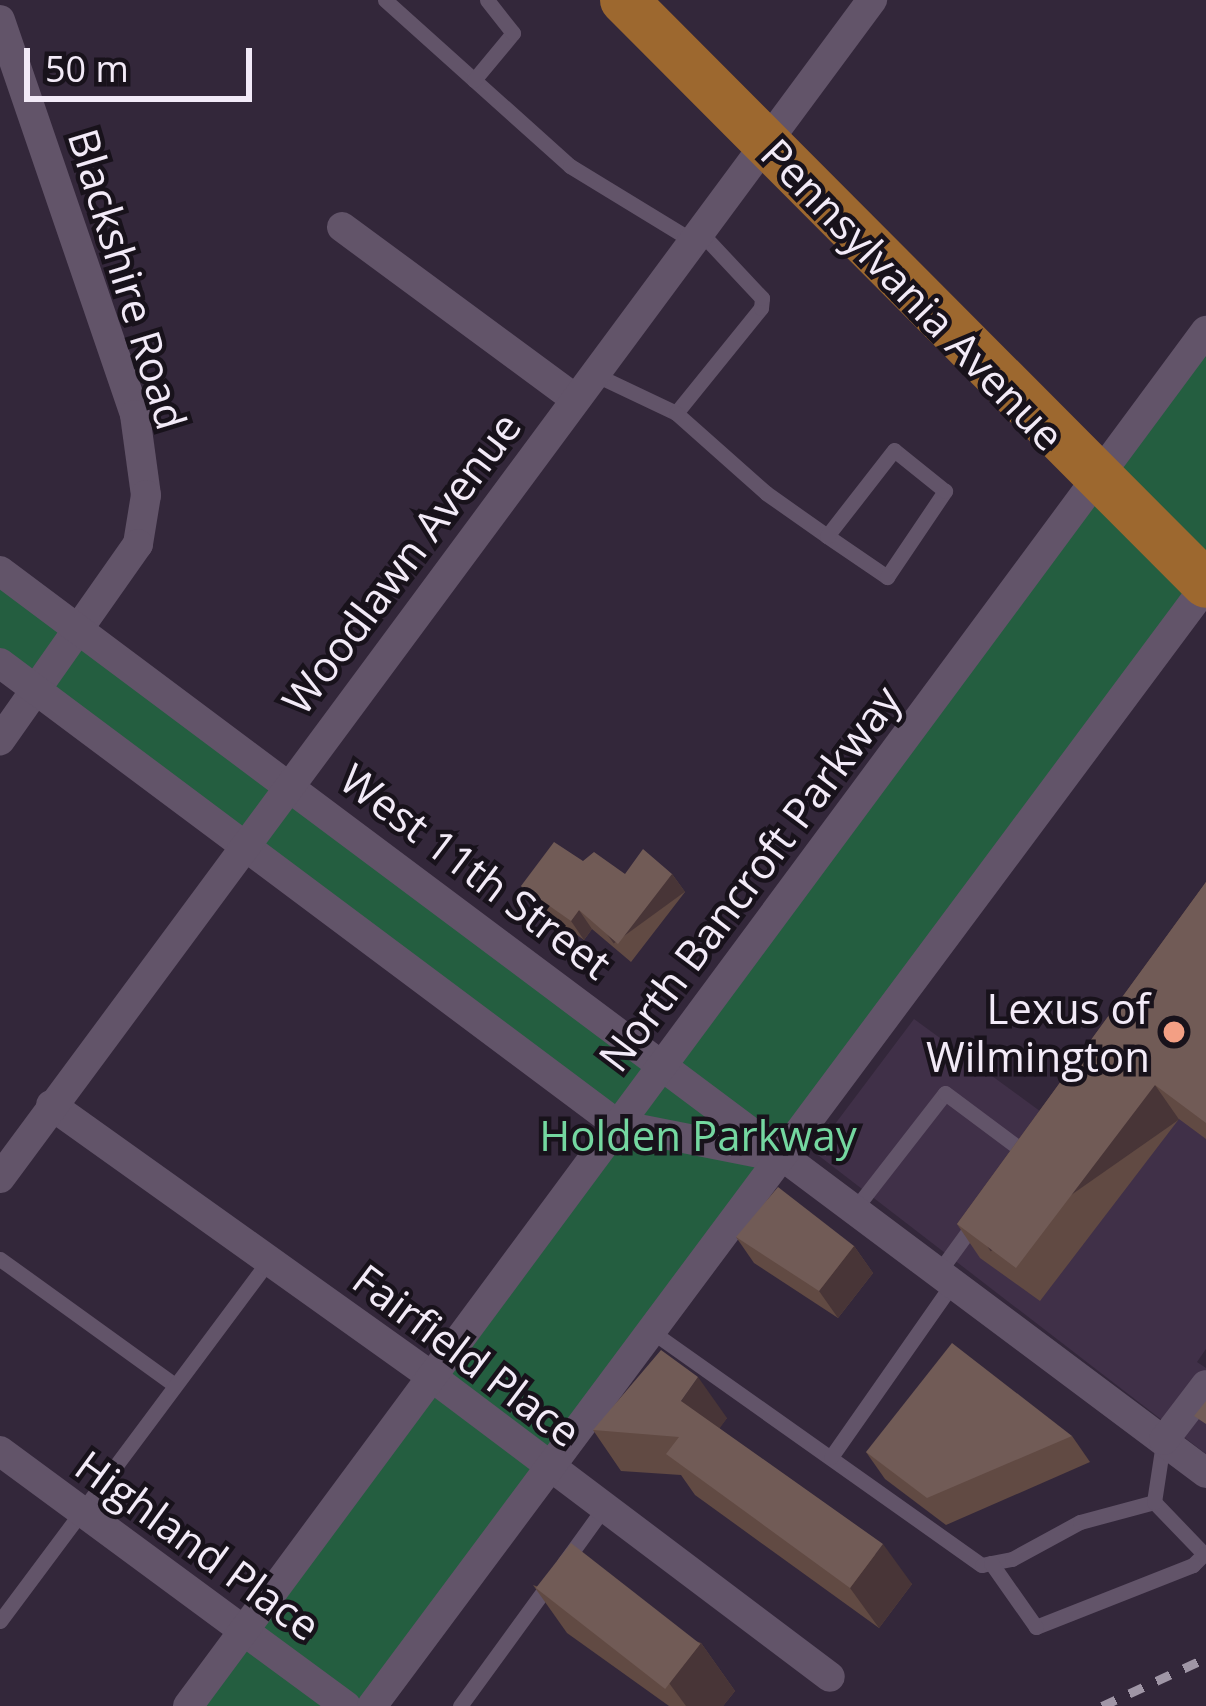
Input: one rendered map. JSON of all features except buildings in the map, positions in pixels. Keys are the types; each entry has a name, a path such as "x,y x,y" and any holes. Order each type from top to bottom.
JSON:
{"main road":[{"name":"Pennsylvania Avenue","path":"625,0 1096,480 1206,585"}],"street":[{"name":"Woodlawn Avenue","path":"0,1178 872,0"},
{"name":"Blackshire Road","path":"0,20 135,415 146,495 137,544 82,632 0,740"},
{"path":"342,227 584,386"},
{"name":"North Bancroft Parkway","path":"188,1706 1206,332"},
{"name":"West 11th Street","path":"0,572 664,1063 781,1157 1206,1473"},
{"path":"372,1706 1206,585"},
{"name":"West 11th Street","path":"0,663 618,1125 781,1157"},
{"name":"Fairfield Place","path":"51,1105 432,1377 830,1677"},
{"path":"1164,1440 1206,1384"},
{"name":"Highland Place","path":"0,1451 346,1706"}],"lane":[{"path":"385,0 616,201 696,236 762,298 676,413"},
{"path":"474,80 513,33 487,0"},
{"path":"584,386 676,413 827,536 887,577 945,491 894,450 827,536"},
{"path":"854,1211 945,1094 1020,1149 1006,1178"},
{"path":"831,1457 992,1197"},
{"path":"0,1259 173,1384"},
{"path":"0,1621 84,1515 173,1384 268,1260"},
{"path":"651,1331 982,1565 1080,1522 1154,1502"},
{"path":"1154,1502 1164,1440"},
{"path":"992,1563 1036,1628 1193,1565 1204,1554 1196,1538 1154,1502"},
{"path":"460,1706 603,1509"}],"shaded area":[{"path":"1206,901 1206,1349 1197,1362 1206,1368 1206,1454 814,1152 914,1019 1048,1117"}],"green space":[{"name":"Holden Parkway","path":"1206,331 1206,586 372,1706 188,1706 617,1125 0,663 0,571 664,1063"}],"railway":[{"path":"1102,1706 1206,1658"}],"place":[{"name":"Lexus of Wilmington","path":"1174,1032"}]}
